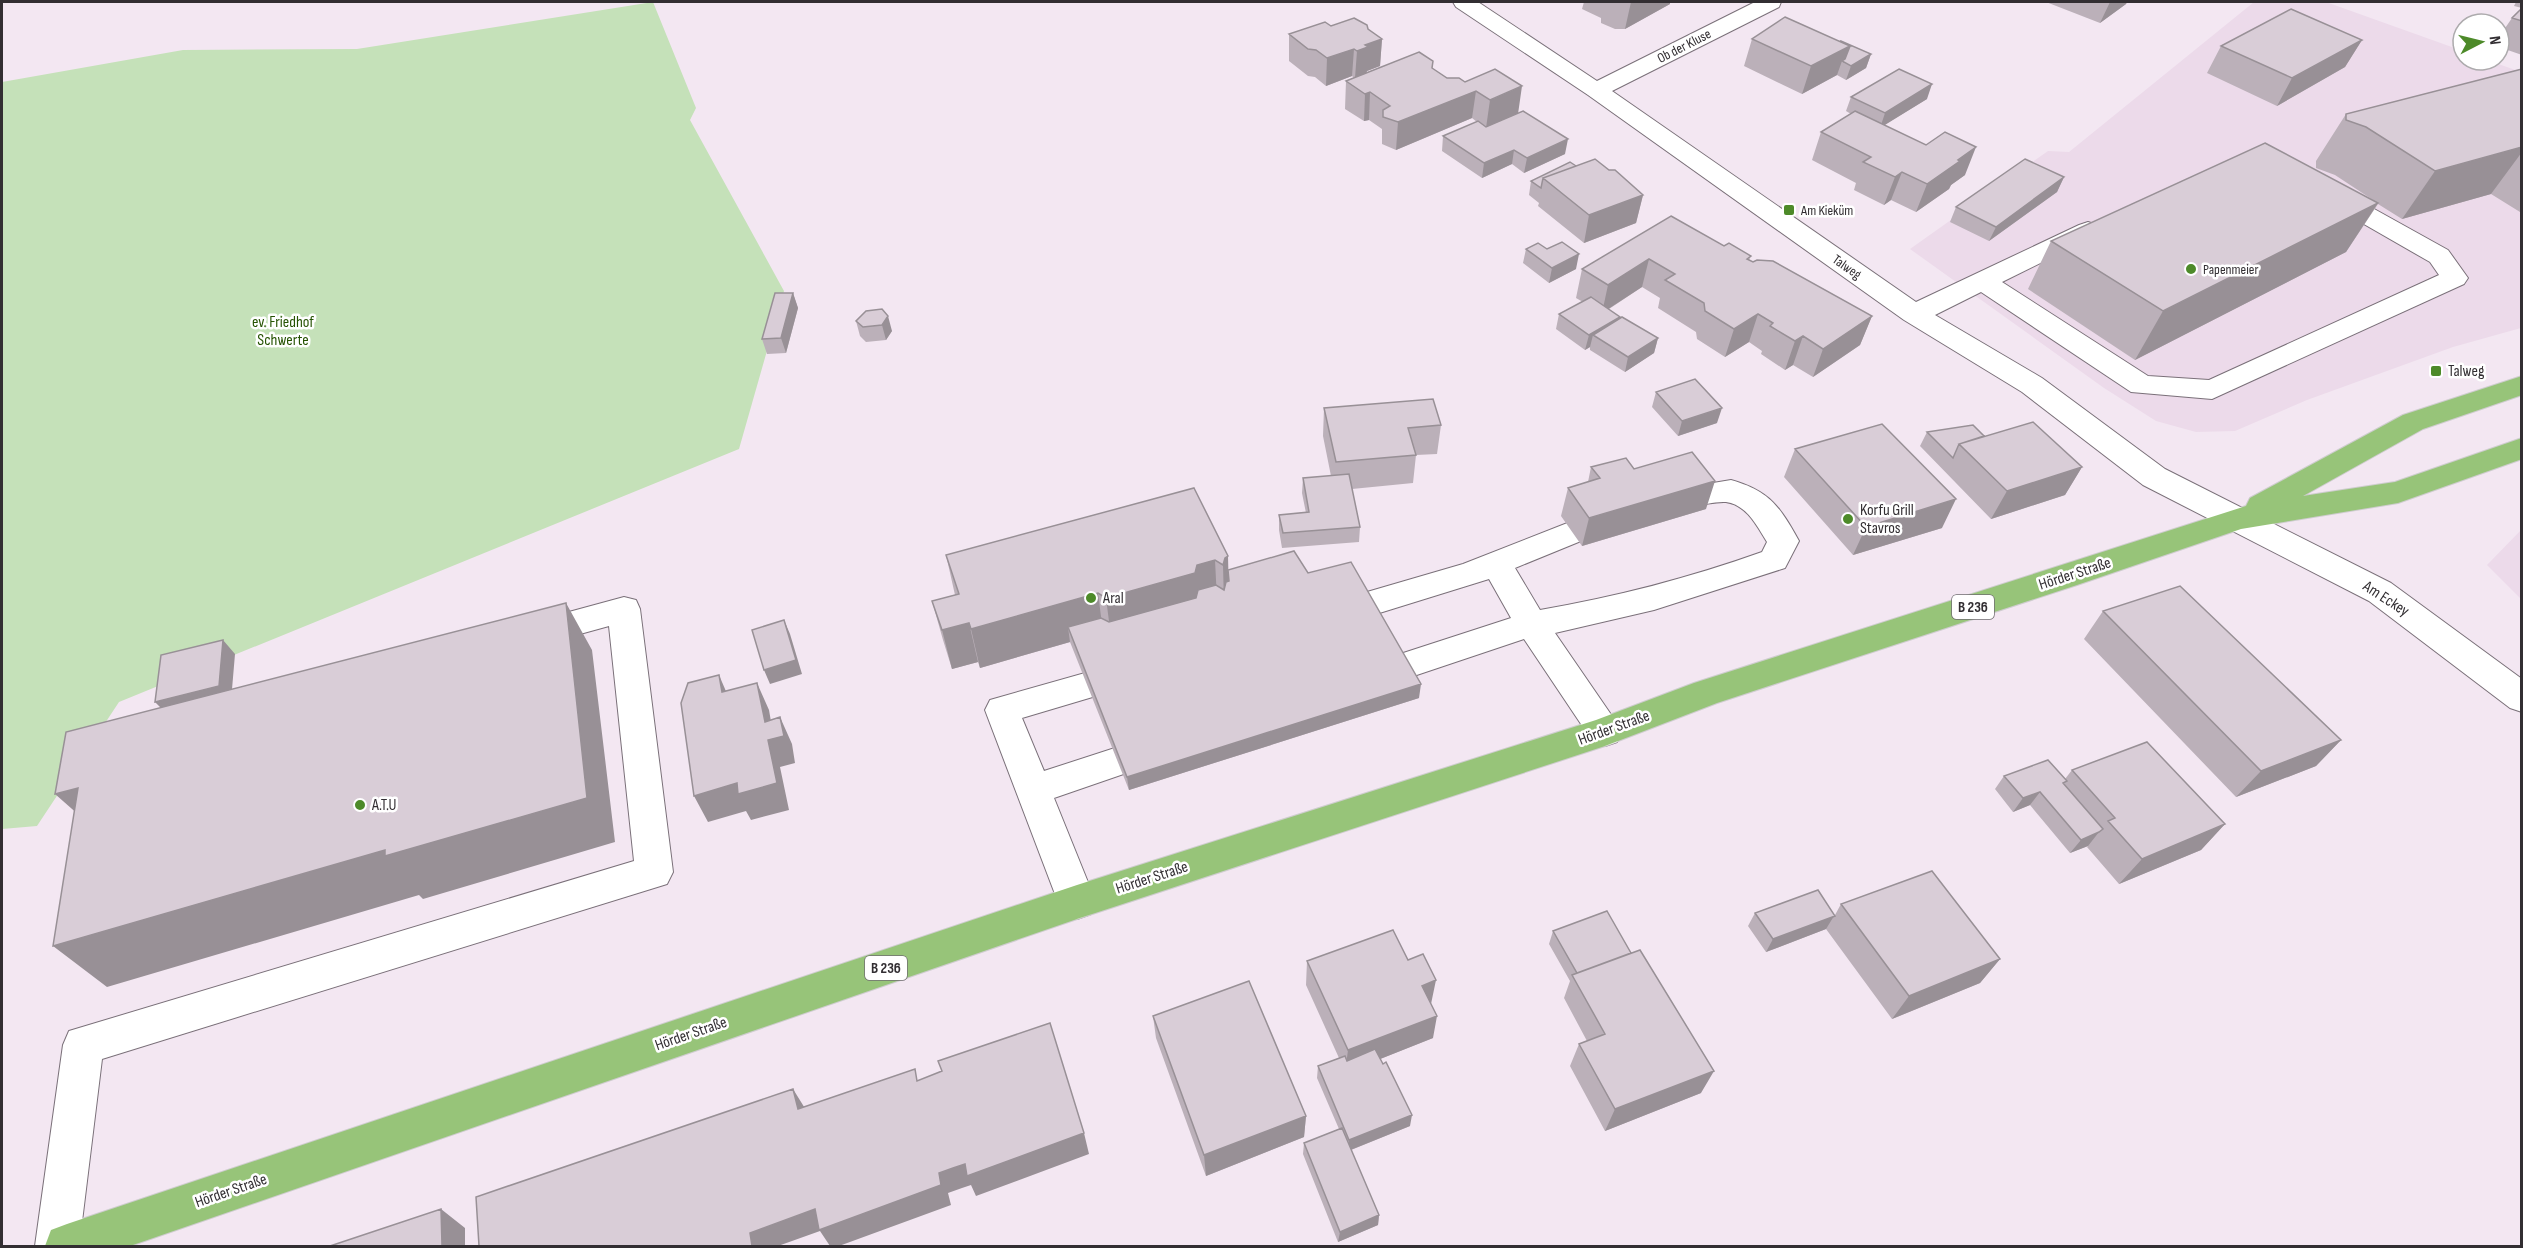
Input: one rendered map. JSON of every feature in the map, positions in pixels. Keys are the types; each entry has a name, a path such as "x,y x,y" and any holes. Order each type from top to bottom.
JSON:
{"main road":[{"name":"Hörder Straße","path":"2238,518 2413,422 2522,385"},
{"name":"Hörder Straße","path":"67,1246 1077,902 1605,732 1706,693 2066,577 2238,518 2398,492 2522,448"}],"street":[{"name":"Talweg","path":"1464,2 1596,90 1914,314 2032,385 2154,477 2238,518"},
{"name":"Ob der Kluse","path":"1596,90 1771,2"},
{"path":"1982,281 2141,385 2212,390 2455,278 2439,256 2307,182"},
{"path":"1914,314 2107,220"},
{"path":"1333,690 1531,624 1592,615 1727,578 1774,560 1783,541 1760,506 1731,491 1695,496"},
{"name":"Am Eckey","path":"2238,518 2380,592 2522,698"},
{"path":"1300,623 1473,573 1570,533"},
{"path":"1496,563 1531,624 1605,732"},
{"path":"57,1246 83,1045 654,872 624,609 498,644"},
{"path":"1077,902 1035,789 1002,710 1163,664"},
{"path":"1035,789 1186,739"}],"shaded area":[{"path":"2254,2 2326,2 2451,47 2451,72 2511,72 2511,68 2521,72 2521,328 2453,347 2307,400 2235,431 2196,432 2156,421 2104,388 1910,249 2048,151 2069,152"},
{"path":"2522,530 2521,599 2487,565"}],"green space":[{"name":"ev. Friedhof Schwerte","path":"653,2 696,108 690,120 784,291 739,449 119,702 37,826 2,829 2,82 183,50 357,49"}],"building":[{"path":"2522,8 2522,21 2512,18"},
{"path":"2291,9 2362,40 2292,78 2221,46"},
{"path":"1785,17 1850,46 1811,66 1752,39"},
{"path":"1354,18 1367,25 1368,29 1382,39 1365,45 1368,47 1357,51 1354,49 1327,58 1316,50 1308,49 1289,34 1325,22 1331,26"},
{"path":"1840,41 1871,54 1851,66 1842,61 1850,46"},
{"path":"1419,52 1433,61 1432,68 1447,78 1459,78 1465,82 1495,69 1522,86 1490,100 1476,91 1398,122 1383,117 1383,110 1390,106 1370,92 1365,94 1346,81"},
{"path":"1899,69 1932,84 1885,113 1851,97"},
{"path":"2522,69 2522,147 2435,171 2366,127 2346,120 2346,114"},
{"path":"1523,111 1568,139 1527,158 1514,150 1484,163 1443,136 1478,121 1486,127"},
{"path":"1855,111 1926,145 1945,132 1976,147 1927,184 1902,172 1895,177 1863,162 1871,157 1821,132"},
{"path":"2265,143 2378,203 2163,311 2051,241"},
{"path":"1595,159 1609,170 1615,170 1643,195 1589,215 1543,178"},
{"path":"2025,159 2064,177 1996,227 1956,207"},
{"path":"1570,162 1576,166 1543,178 1541,188 1531,181"},
{"path":"1671,216 1724,246 1729,243 1751,256 1747,259 1753,262 1773,261 1872,316 1823,349 1803,336 1795,341 1770,326 1773,323 1758,314 1734,329 1705,311 1704,303 1665,280 1675,274 1649,259 1608,285 1582,269"},
{"path":"1562,242 1579,254 1552,268 1526,249 1538,243 1547,249"},
{"path":"775,293 793,293 781,338 762,339"},
{"path":"1591,297 1620,317 1589,335 1559,314"},
{"path":"882,309 888,316 882,325 863,327 856,321 866,311"},
{"path":"1622,317 1658,338 1628,357 1593,335"},
{"path":"1695,379 1722,408 1682,421 1656,392"},
{"path":"1433,399 1441,425 1408,428 1416,455 1336,462 1324,408"},
{"path":"2033,422 2082,467 2007,491 1959,444"},
{"path":"1882,424 1956,499 1866,527 1795,449"},
{"path":"1973,425 1984,436 1959,444 1953,458 1927,432"},
{"path":"1692,452 1715,481 1589,518 1568,488 1600,478 1591,467 1626,458 1634,469"},
{"path":"1349,474 1360,527 1283,533 1279,515 1309,512 1303,478"},
{"path":"1194,488 1228,556 1223,565 1215,560 1197,565 1195,573 1106,598 1098,593 971,629 969,623 942,630 932,601 959,594 946,555"},
{"path":"1294,551 1308,573 1351,562 1421,684 1127,777 1068,627 1101,618 1109,622 1196,598 1198,590 1216,585 1224,590 1226,582 1229,581 1228,570"},
{"path":"2180,586 2341,740 2261,771 2103,611"},
{"name":"A.T.U","path":"566,603 587,798 385,856 385,850 53,946 78,788 55,794 66,732"},
{"path":"784,620 796,660 764,670 752,630"},
{"path":"223,640 219,686 155,702 161,655"},
{"path":"719,675 722,692 757,683 765,722 780,717 784,736 768,740 777,783 738,794 737,783 694,796 681,703 688,683"},
{"path":"2147,742 2225,824 2142,859 2108,821 2115,818 2072,770"},
{"path":"2048,760 2067,781 2063,783 2103,829 2081,840 2040,792 2023,798 2004,776"},
{"path":"1932,871 2000,959 1909,996 1841,904"},
{"path":"1818,890 1835,916 1773,939 1755,913"},
{"path":"1607,911 1631,953 1577,973 1553,931"},
{"path":"1393,930 1408,960 1423,954 1436,980 1422,986 1437,1016 1348,1050 1307,961"},
{"path":"1640,950 1714,1071 1615,1109 1579,1044 1605,1034 1572,975"},
{"path":"1249,981 1306,1116 1204,1155 1153,1016"},
{"path":"1050,1023 1084,1133 967,1176 965,1164 939,1173 941,1185 819,1230 815,1209 750,1233 752,1246 479,1246 476,1197 793,1089 798,1109 915,1069 917,1081 942,1071 938,1061"},
{"path":"1375,1049 1383,1064 1386,1062 1412,1115 1349,1140 1318,1066 1345,1056 1347,1061"},
{"path":"1342,1128 1379,1215 1340,1232 1304,1143"},
{"path":"441,1209 442,1246 330,1246"}],"place":[{"name":"Am Kieküm","path":"1789,210"},
{"name":"Papenmeier","path":"2191,269"},
{"name":"Talweg","path":"2436,371"},
{"name":"Korfu Grill Stavros","path":"1848,519"},
{"name":"Aral","path":"1091,598"},
{"name":"A.T.U","path":"360,805"}]}
